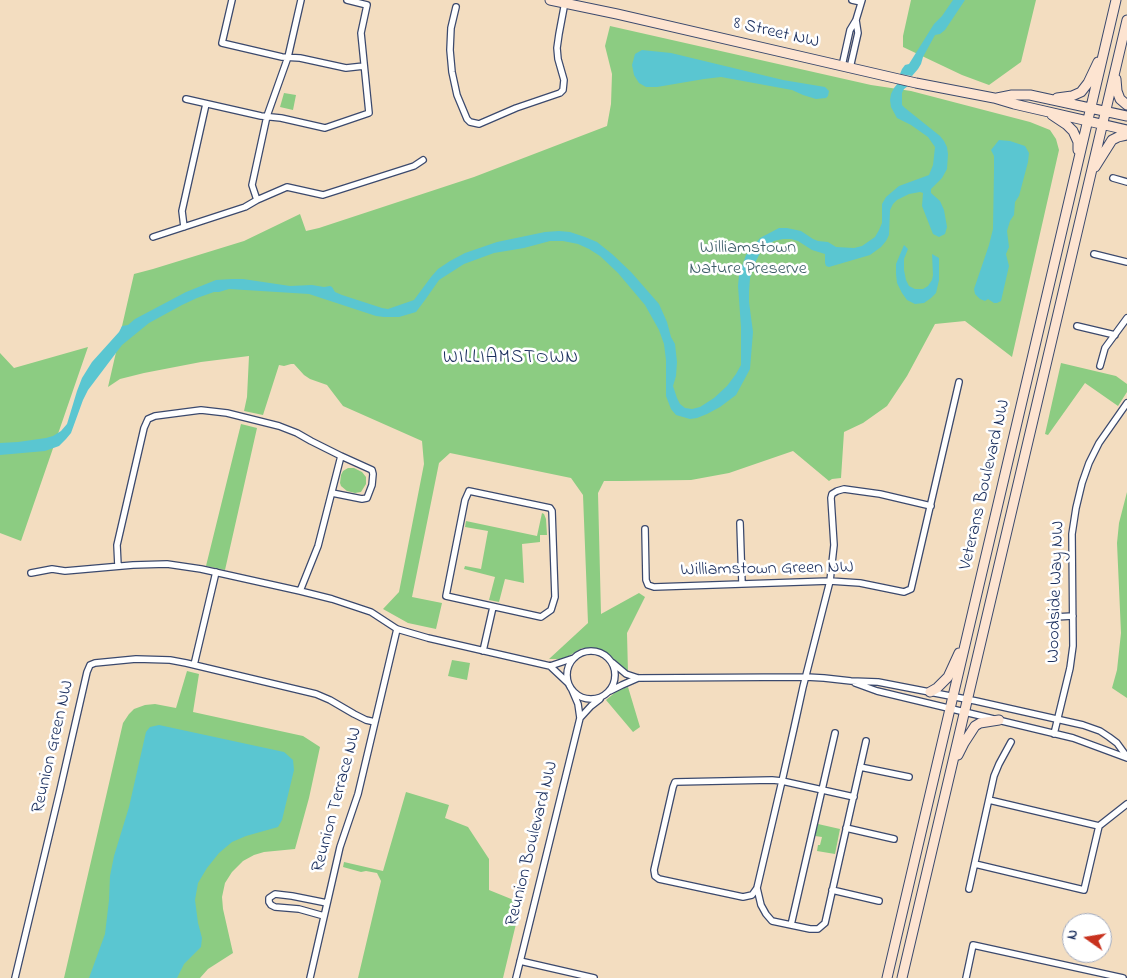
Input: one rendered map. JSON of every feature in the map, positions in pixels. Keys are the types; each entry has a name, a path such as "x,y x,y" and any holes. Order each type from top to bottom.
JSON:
{"main road":[{"name":"8 Street NW","path":"550,0 566,2 916,83 994,98 1127,130"},
{"name":"Veterans Boulevard NW","path":"887,978 1116,0"},
{"name":"Veterans Boulevard NW","path":"902,978 1127,20"},
{"path":"1048,99 1072,96 1080,92 1088,83 1105,49"},
{"path":"1116,68 1117,91 1120,99 1127,105"},
{"name":"8 Street NW","path":"994,98 1030,95 1127,116"},
{"path":"1045,111 1073,131 1078,142 1078,161"},
{"path":"1091,173 1112,140 1127,135"},
{"path":"930,692 948,678 967,637"},
{"path":"950,774 964,743 975,726 999,720"}],"street":[{"path":"232,0 222,43 282,57 346,68 364,66"},
{"path":"257,200 252,185 267,116 288,57 301,0"},
{"path":"186,99 260,116 325,128 369,113 361,33 367,5 347,0"},
{"path":"846,67 850,30 856,20 861,1 852,0"},
{"path":"456,7 451,28 452,72 457,95 467,119 470,122 479,124 516,108 560,93 563,90 564,80 558,59 558,48 566,2"},
{"path":"184,226 182,211 206,104"},
{"path":"153,237 245,207 287,187 323,195 414,166 423,160"},
{"path":"1113,178 1127,182"},
{"path":"1094,254 1127,262"},
{"path":"1100,366 1106,348 1127,318"},
{"path":"1077,326 1115,335"},
{"name":"Williamstown Green NW","path":"645,528 646,576 648,585 659,587 830,581 860,583 904,592 912,589 959,382"},
{"name":"Woodside Way NW","path":"1054,734 1070,668 1073,646 1072,534 1076,508 1089,463 1099,443 1127,403"},
{"path":"118,566 117,545 144,428 148,419 155,416 201,410 227,413 279,426 297,433 372,470 372,485 367,498 362,499 332,493"},
{"path":"300,591 318,546 341,456"},
{"path":"854,797 782,781 772,780 675,782 654,870 655,876 659,879 743,897 752,895 757,888 782,781 806,677 830,581 834,545 832,494 844,489 880,494 931,506"},
{"path":"469,491 550,508 552,511 555,597 551,610 541,617 493,606 446,596 465,500 469,491"},
{"path":"740,523 742,584"},
{"path":"31,573 52,569 65,571 168,564 200,569 332,599 371,612 397,629 550,666 574,658 587,651 597,651 605,655 626,674 638,678 806,677 878,682 953,696 1083,725 1109,736 1117,743 1127,757"},
{"path":"194,664 216,572"},
{"path":"483,651 493,606"},
{"path":"1055,617 1074,616"},
{"name":"Reunion Terrace NW","path":"310,978 340,847 358,794 397,629"},
{"path":"570,687 567,672 574,658"},
{"name":"Reunion Green NW","path":"15,978 90,665 95,663 154,659 194,664 316,694 366,720 374,722"},
{"path":"609,692 616,680 613,663"},
{"path":"550,666 576,694 584,698 601,698"},
{"path":"580,718 591,706 609,692 638,678"},
{"path":"851,681 877,691 1088,743 1127,757"},
{"name":"Reunion Boulevard NW","path":"516,978 580,718 578,704 570,687"},
{"path":"791,925 835,734"},
{"path":"757,888 761,904 772,921 810,929 818,929 825,923 866,741"},
{"path":"969,889 994,776 1011,742"},
{"path":"860,767 908,777"},
{"path":"989,800 1099,826"},
{"path":"975,864 1084,890 1099,826 1127,804"},
{"path":"846,828 894,839"},
{"path":"832,890 880,901"},
{"path":"324,916 299,909 275,907 269,902 269,898 276,894 327,903"},
{"path":"966,978 973,945 1123,978"},
{"path":"520,961 594,978"}],"green space":[{"path":"911,0 1036,0 1021,62 989,85 962,75 903,47 903,36"},
{"name":"Williamstown Nature Preserve","path":"610,26 871,85 911,91 1030,122 1050,130 1056,139 1059,150 1012,357 965,321 935,324 907,376 887,406 863,423 844,432 841,478 829,481 793,451 729,473 691,480 604,481 598,493 601,614 639,593 645,597 627,633 628,673 611,656 602,650 594,648 582,648 567,657 549,659 588,623 583,495 571,478 450,453 439,463 412,597 442,603 436,629 408,623 383,609 399,592 424,464 422,441 343,406 327,385 310,379 294,364 279,365 263,415 244,411 247,397 249,356 201,362 144,373 120,379 108,387 134,274 244,241 300,214 306,231 319,228 474,177 607,126 611,104 612,74 605,46"},
{"path":"284,93 296,95 293,110 280,107"},
{"path":"88,347 21,541 0,533 0,353 14,368"},
{"path":"1061,363 1116,376 1127,384 1127,392 1118,406 1085,383 1048,435 1045,434"},
{"path":"241,424 257,428 225,570 206,566"},
{"path":"348,468 354,468 362,472 366,477 366,484 361,492 347,491 341,486 341,475"},
{"path":"1127,492 1127,698 1112,688 1117,670 1121,633 1117,543 1119,523"},
{"path":"542,513 546,519 547,535 540,535 540,542 522,544 524,583 505,579 499,602 489,600 495,577 464,569 465,566 481,569 488,531 465,527 466,521 537,536"},
{"path":"452,660 470,663 467,680 448,676"},
{"path":"187,671 199,674 193,712 303,736 320,747 295,849 264,852 254,855 243,861 232,872 225,883 222,897 233,953 208,969 200,978 64,978 123,723 134,709 145,705 155,704 176,708"},
{"path":"628,687 640,727 633,732 606,700 618,690"},
{"path":"406,792 449,805 445,818 468,827 489,859 489,890 521,903 503,978 358,978 381,881 377,873 361,872 343,867 344,862 383,871"},
{"path":"818,824 840,829 835,854 817,851 822,837 815,836"}],"water":[{"path":"953,0 965,0 945,30 935,35 921,64 912,76 900,74 905,65 909,64 934,24"},
{"path":"642,50 671,53 783,80 825,87 829,91 828,96 816,99 792,90 721,77 646,87 639,83 634,75 632,65 635,54"},
{"path":"898,83 908,86 902,93 902,105 940,136 947,147 947,169 942,178 931,189 931,193 940,201 944,210 947,227 945,234 939,237 933,234 922,206 923,193 920,192 909,194 893,204 890,210 889,235 881,247 870,255 829,267 825,263 825,254 812,250 798,241 783,239 774,241 767,246 761,251 750,278 749,302 753,332 750,369 736,395 707,414 690,419 676,415 671,409 666,396 666,360 664,344 659,330 645,305 618,273 600,256 589,249 578,244 550,241 494,253 464,264 439,280 416,312 399,317 376,316 309,294 229,289 197,298 149,323 122,345 88,390 71,433 59,446 45,451 0,455 0,443 46,438 61,431 67,424 82,378 92,362 119,332 122,326 128,325 135,319 186,292 216,280 232,279 290,286 330,286 335,292 342,295 388,309 414,300 438,269 465,253 497,242 559,231 570,232 597,242 631,272 659,304 675,344 677,362 673,386 677,398 685,408 700,407 727,386 741,365 739,275 746,255 760,238 779,228 787,228 801,231 813,239 828,242 836,247 854,248 862,246 875,237 879,230 882,223 882,204 886,197 899,186 929,175 933,165 935,147 928,137 897,118 891,107 890,100 891,94"},
{"path":"999,140 1025,146 1029,153 1019,196 1015,202 1014,215 1007,231 1009,247 1006,254 1009,266 1001,301 994,303 988,299 985,301 980,299 975,294 974,289 993,229 994,156 991,150"},
{"path":"904,245 908,249 904,259 906,280 909,286 915,289 923,289 928,286 933,275 932,254 939,258 939,280 936,293 924,303 915,304 907,300 897,283 896,264"},
{"path":"159,725 284,752 293,760 294,770 282,820 278,827 232,842 219,853 207,868 198,883 195,900 202,938 201,947 184,964 177,978 89,978 105,934 110,876 114,856 129,807 146,732 150,727"}],"district":[{"name":"WILLIAMSTOWN","path":"511,359"}]}
